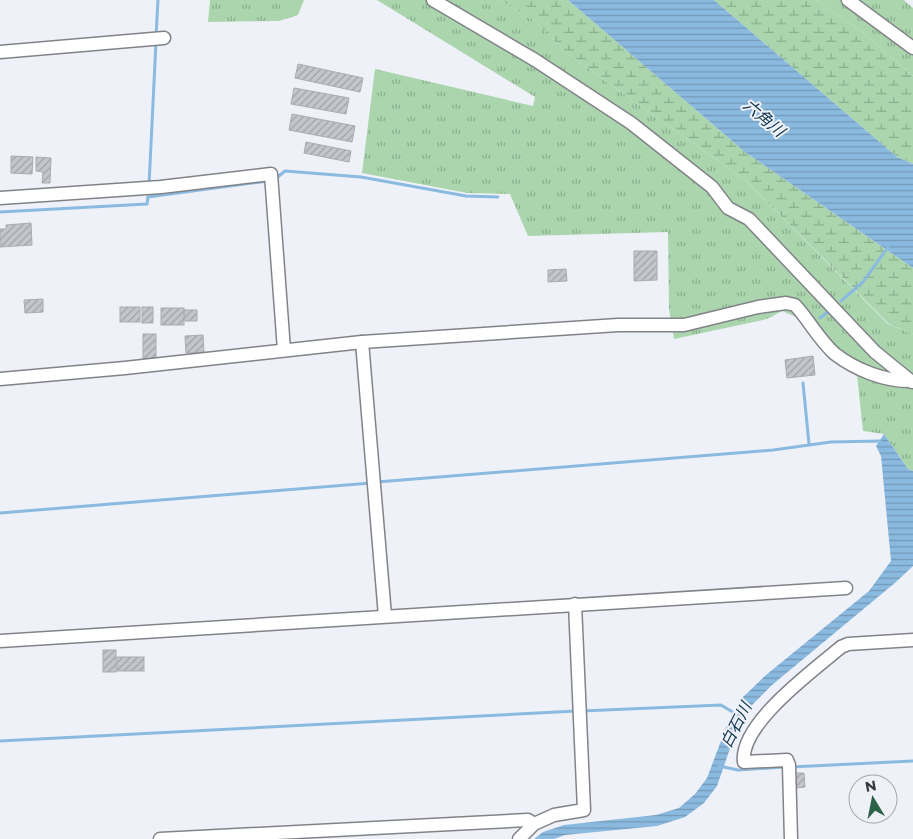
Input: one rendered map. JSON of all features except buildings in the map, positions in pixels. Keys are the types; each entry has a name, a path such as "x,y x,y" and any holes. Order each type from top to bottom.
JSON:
{"street":[{"path":"433,0 535,60 632,123 712,188 728,208 749,219 876,352 912,382"},
{"path":"848,0 913,48"},
{"path":"0,52 164,38"},
{"path":"0,198 156,188 271,174 284,350"},
{"path":"0,379 125,368 362,342 618,324 684,325 758,306 786,303 795,306 834,353 860,370 912,382"},
{"path":"362,342 385,616"},
{"path":"0,641 846,588"},
{"path":"519,839 534,824 554,815 584,810 575,604"},
{"path":"791,839 790,767 787,760 744,762 743,756 753,733 769,709 841,647 848,644 913,640"},
{"path":"160,839 528,820 534,824"}],"green space":[{"path":"210,0 304,0 298,15 279,21 208,22"},
{"path":"377,0 499,0 536,22 565,52 745,180 888,324 913,334 913,471 908,469 884,434 863,431 857,375 831,357 801,319 782,311 767,319 674,339 669,309 668,232 528,236 510,194 467,193 362,173 375,69 533,106 535,97"},
{"path":"499,0 568,0 745,152 913,268 913,334 889,324 745,180 565,52 536,22"},
{"path":"714,0 816,0 861,31 913,76 913,164 897,157"},
{"path":"816,0 904,0 913,8 913,76 861,31"}],"water":[{"name":"六角川","path":"568,0 714,0 897,157 913,164 913,268 745,152"},
{"name":"白石川","path":"884,434 908,469 913,471 913,566 772,685 753,704 735,734 717,786 704,803 685,817 657,826 565,835 554,839 534,839 543,832 564,825 656,815 679,808 695,794 707,778 727,725 743,697 766,675 869,591 891,561 881,456 876,446"}],"waterway":[{"path":"156,36 158,0"},
{"path":"149,185 156,42"},
{"path":"274,180 285,171 361,177 466,196 498,197"},
{"path":"148,197 268,181"},
{"path":"0,212 147,204 148,197"},
{"path":"841,301 863,282 888,247"},
{"path":"820,318 829,311"},
{"path":"803,383 809,444"},
{"path":"377,482 773,450 831,442 880,441 882,444"},
{"path":"0,513 371,483"},
{"name":"白石川","path":"582,711 721,705 736,714"},
{"path":"0,741 576,711"},
{"path":"791,767 913,761"},
{"path":"719,766 738,770 785,767"}]}
